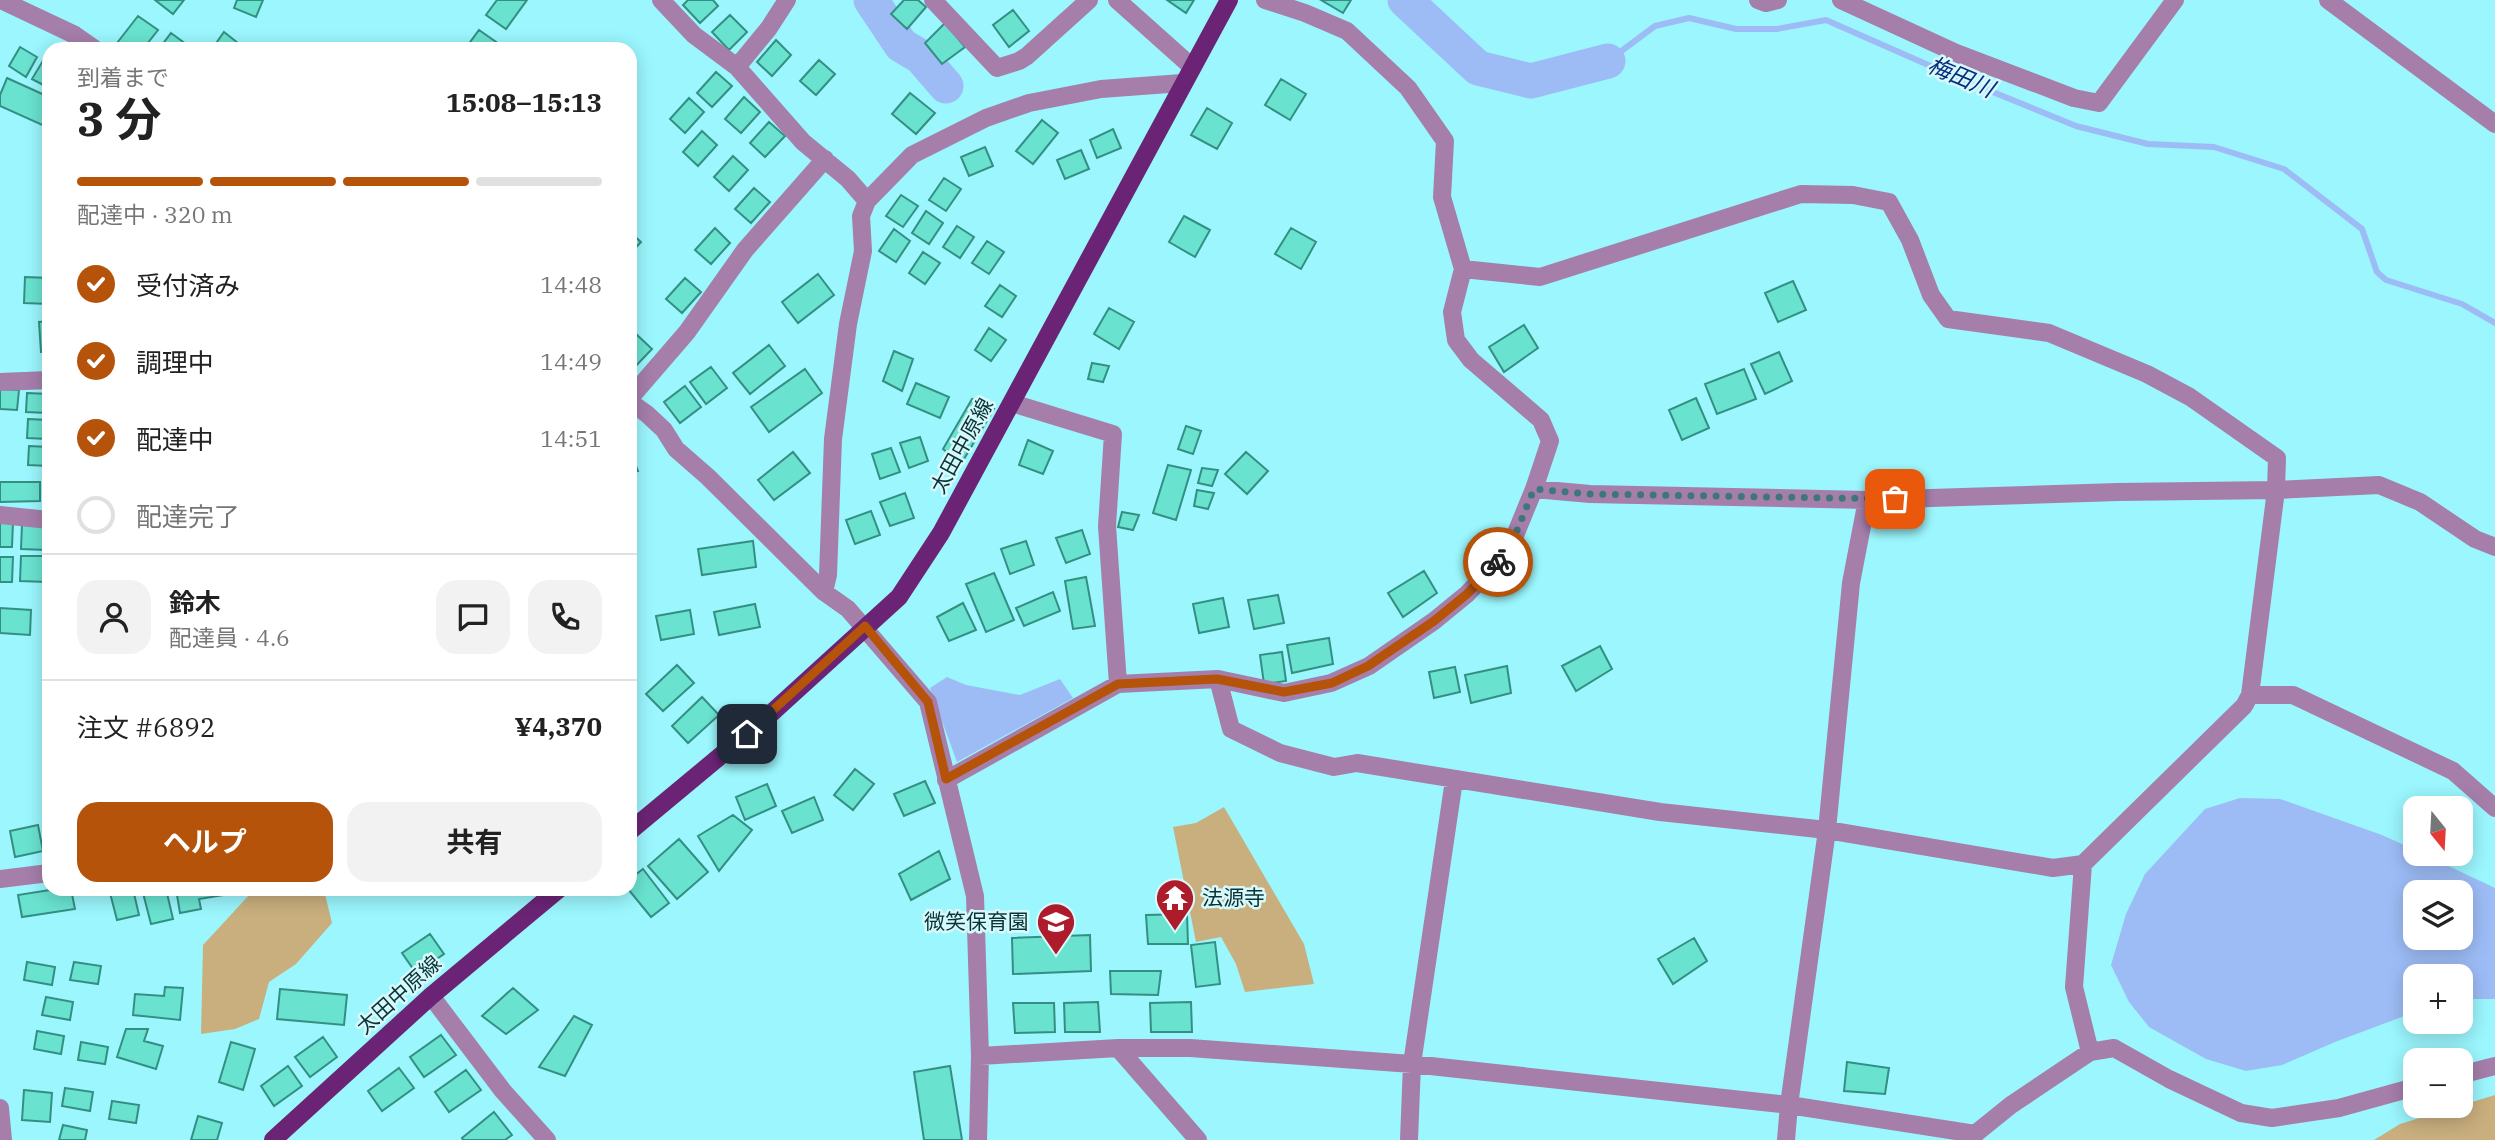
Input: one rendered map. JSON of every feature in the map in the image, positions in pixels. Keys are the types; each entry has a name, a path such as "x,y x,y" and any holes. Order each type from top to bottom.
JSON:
{"main road":[{"name":"太田中原線","path":"637,825 766,718 899,597 941,533 1229,0"},
{"name":"太田中原線","path":"273,1140 431,996 551,896"}],"street":[{"path":"1,0 85,42"},
{"path":"661,0 694,35 737,67 803,142 848,179 867,201"},
{"path":"737,67 769,28 787,0"},
{"path":"933,0 996,68 1027,56 1089,0"},
{"path":"1117,0 1192,67"},
{"path":"946,779 1118,684 1217,679 1284,692 1332,683 1368,666 1434,621 1467,594 1509,550 1534,489 1550,441 1541,420 1471,360 1456,340 1451,312 1463,269 1442,197 1445,141 1408,88 1347,31 1265,0"},
{"path":"1758,0 1766,3 1778,0"},
{"path":"1841,0 1956,53 2074,98 2099,103 2175,0"},
{"path":"2328,0 2495,124"},
{"path":"824,592 828,575 834,439 848,324 863,251 861,216 867,201 912,155 986,118 1029,103 1101,89 1182,83"},
{"path":"637,392 687,332 745,250 825,159"},
{"path":"1217,679 1231,729 1280,753 1334,767 1357,763 1660,811 1827,830 2053,868 2083,864 2244,706 2250,695 2276,490 2277,458 2190,397 2147,374 2049,333 1948,319 1931,295 1910,240 1889,202 1853,195 1801,194 1540,278 1463,269"},
{"path":"0,382 42,380"},
{"path":"1012,402 1113,434 1107,526 1118,684"},
{"path":"637,406 664,430 677,449 824,592 848,609 865,626 928,702 975,896 980,1056 978,1140"},
{"path":"1534,489 1590,494 1867,500 2379,485 2420,502 2475,539 2495,547"},
{"path":"1786,1140 1827,830 1851,583 1867,500"},
{"path":"0,515 42,519"},
{"path":"2250,695 2293,695 2453,771 2495,808"},
{"path":"1409,1140 1412,1065 1454,780"},
{"path":"2083,864 2074,987 2090,1052"},
{"path":"0,879 42,874"},
{"path":"431,996 503,1091 547,1140"},
{"path":"980,1056 1118,1048 1189,1048 1412,1065 1789,1105 1974,1137 2011,1105 2090,1052 2114,1048 2169,1079 2241,1113 2272,1118 2339,1108 2403,1090"},
{"path":"1118,1048 1198,1140"},
{"path":"2473,1072 2495,1066"},
{"path":"0,1108 3,1140"}],"shaded area":[{"path":"1224,807 1304,944 1314,984 1245,992 1236,964 1221,937 1196,942 1173,827 1196,823"},
{"path":"248,896 325,896 332,923 296,964 269,982 259,1019 235,1029 201,1034 203,945"},
{"path":"2495,1095 2495,1140 2374,1140 2400,1124 2420,1118 2473,1118 2473,1102"}],"water":[{"path":"947,677 966,685 1020,695 1060,679 1073,698 957,762 930,688"},
{"path":"2240,798 2280,799 2382,835 2403,845 2403,866 2448,866 2495,888 2495,999 2473,999 2473,964 2403,964 2403,1016 2282,1065 2246,1071 2206,1059 2149,1027 2129,1002 2111,965 2126,914 2145,874 2205,809"}],"building":[{"path":"155,0 184,0 173,14"},
{"path":"237,0 263,0 256,17 234,8"},
{"path":"497,0 527,0 506,29 486,15"},
{"path":"688,0 713,0 718,6 700,23 683,5"},
{"path":"904,0 918,0 926,7 907,29 891,14"},
{"path":"1167,0 1194,0 1186,13"},
{"path":"1321,0 1351,0 1343,13"},
{"path":"1013,10 1029,31 1009,47 993,25"},
{"path":"730,15 747,32 729,50 712,32"},
{"path":"138,16 158,30 149,42 118,42"},
{"path":"945,23 965,47 942,64 925,43"},
{"path":"479,30 496,42 470,42"},
{"path":"224,32 237,42 217,42"},
{"path":"171,33 183,42 164,42"},
{"path":"776,40 791,55 772,76 757,62"},
{"path":"20,47 37,57 26,77 9,66"},
{"path":"819,60 835,74 816,95 800,81"},
{"path":"42,62 42,84 32,79"},
{"path":"716,72 732,86 712,107 697,93"},
{"path":"7,78 42,94 42,125 0,106 0,95"},
{"path":"1281,79 1306,94 1290,120 1265,105"},
{"path":"910,93 935,113 916,134 892,114"},
{"path":"744,97 760,112 741,133 725,119"},
{"path":"689,98 704,112 685,133 670,119"},
{"path":"1207,108 1232,123 1217,149 1191,135"},
{"path":"1042,120 1058,133 1033,164 1016,151"},
{"path":"769,122 785,136 765,157 750,143"},
{"path":"1113,129 1121,148 1097,158 1090,140"},
{"path":"702,131 717,145 698,166 683,152"},
{"path":"985,147 993,166 969,176 961,157"},
{"path":"1081,150 1089,169 1065,179 1057,160"},
{"path":"733,156 748,170 729,191 714,177"},
{"path":"944,178 961,189 946,211 929,200"},
{"path":"754,188 770,202 751,223 735,209"},
{"path":"901,195 918,206 903,227 886,216"},
{"path":"926,211 943,223 929,244 912,233"},
{"path":"1184,216 1210,230 1195,257 1169,242"},
{"path":"957,226 974,237 960,258 943,247"},
{"path":"715,228 730,243 711,264 695,250"},
{"path":"1291,228 1316,242 1301,269 1275,254"},
{"path":"894,229 910,241 896,262 879,251"},
{"path":"987,241 1004,252 989,274 972,263"},
{"path":"923,252 940,263 925,284 909,273"},
{"path":"818,274 834,295 798,323 782,302"},
{"path":"25,277 42,278 42,304 24,303"},
{"path":"685,278 701,292 682,313 666,299"},
{"path":"1793,281 1806,310 1778,322 1765,293"},
{"path":"1000,285 1016,296 1002,317 985,306"},
{"path":"1109,308 1134,322 1119,349 1094,334"},
{"path":"39,322 42,322 42,352 41,352"},
{"path":"1524,325 1538,348 1504,372 1489,347"},
{"path":"989,328 1006,340 991,361 975,350"},
{"path":"637,335 652,349 637,365"},
{"path":"769,345 785,366 750,394 733,373"},
{"path":"894,351 913,359 902,391 883,381"},
{"path":"1779,352 1792,381 1765,394 1751,364"},
{"path":"1092,363 1109,366 1103,382 1088,379"},
{"path":"711,367 727,388 706,404 690,382"},
{"path":"805,369 822,393 769,432 751,407"},
{"path":"1744,369 1756,399 1717,414 1705,384"},
{"path":"916,383 949,397 940,418 907,404"},
{"path":"685,386 701,407 680,423 664,402"},
{"path":"0,389 19,390 17,410 0,409"},
{"path":"27,393 42,394 42,413 26,412"},
{"path":"1696,398 1709,428 1682,440 1669,410"},
{"path":"972,399 994,409 961,464 943,449"},
{"path":"28,419 42,420 42,439 27,438"},
{"path":"1186,426 1201,431 1193,454 1178,449"},
{"path":"920,437 928,461 909,468 900,443"},
{"path":"1028,440 1053,451 1043,474 1019,465"},
{"path":"29,446 42,447 42,466 28,465"},
{"path":"891,448 900,472 880,479 872,454"},
{"path":"793,452 810,473 774,500 758,480"},
{"path":"1246,452 1268,471 1247,494 1225,474"},
{"path":"1168,465 1191,470 1176,520 1153,513"},
{"path":"1202,468 1218,470 1212,486 1198,483"},
{"path":"0,482 40,482 40,501 0,502"},
{"path":"1197,490 1214,493 1208,509 1194,506"},
{"path":"905,493 914,518 890,526 880,502"},
{"path":"871,511 880,535 855,544 846,520"},
{"path":"1122,512 1139,515 1133,530 1118,527"},
{"path":"0,522 13,522 12,547 0,547"},
{"path":"22,524 42,525 42,550 21,549"},
{"path":"1082,530 1090,554 1066,563 1056,538"},
{"path":"753,541 756,567 702,575 698,549"},
{"path":"1026,541 1034,565 1010,574 1001,549"},
{"path":"21,556 42,556 42,582 20,581"},
{"path":"0,557 13,557 12,582 0,582"},
{"path":"1424,571 1437,593 1403,617 1388,593"},
{"path":"994,573 1014,620 986,632 966,584"},
{"path":"1086,577 1095,626 1073,629 1065,581"},
{"path":"1053,592 1060,611 1024,626 1016,608"},
{"path":"1278,595 1284,623 1254,629 1248,600"},
{"path":"1223,598 1229,627 1199,633 1193,604"},
{"path":"963,603 976,630 949,641 937,617"},
{"path":"755,604 760,627 719,635 714,612"},
{"path":"0,608 31,610 30,635 0,633"},
{"path":"690,610 694,634 661,640 656,616"},
{"path":"1329,638 1333,664 1292,673 1287,645"},
{"path":"1600,646 1612,669 1576,691 1562,666"},
{"path":"1282,652 1286,681 1264,684 1260,655"},
{"path":"677,665 694,683 663,711 646,694"},
{"path":"1507,666 1511,693 1471,703 1465,675"},
{"path":"1455,667 1460,692 1434,698 1429,672"},
{"path":"702,697 719,715 688,743 672,726"},
{"path":"855,769 874,784 853,810 834,795"},
{"path":"925,781 935,803 904,816 894,794"},
{"path":"767,784 776,806 745,820 736,797"},
{"path":"814,797 823,820 792,833 782,811"},
{"path":"733,815 752,830 719,871 698,836"},
{"path":"38,825 42,851 15,857 10,831"},
{"path":"679,839 708,872 677,899 648,866"},
{"path":"939,851 950,879 911,900 899,874"},
{"path":"643,869 669,903 651,917 634,896 637,896 637,874"},
{"path":"42,891 42,896 72,896 75,909 22,917 18,895"},
{"path":"111,896 135,896 139,915 117,920"},
{"path":"144,896 168,896 173,919 151,924"},
{"path":"177,896 218,896 199,899 201,909 180,913"},
{"path":"1187,914 1188,944 1148,944 1146,915"},
{"path":"430,934 444,954 416,973 402,953"},
{"path":"1090,935 1091,971 1013,974 1012,938"},
{"path":"1694,938 1707,961 1673,984 1658,959"},
{"path":"1215,942 1220,984 1196,987 1191,945"},
{"path":"27,962 55,967 52,985 24,980"},
{"path":"74,962 101,966 98,984 70,980"},
{"path":"1110,971 1161,971 1158,995 1111,994"},
{"path":"165,987 183,988 180,1020 133,1015 135,994 164,996"},
{"path":"513,988 538,1010 506,1034 482,1016"},
{"path":"280,989 347,995 344,1025 277,1019"},
{"path":"46,997 73,1002 70,1020 42,1015"},
{"path":"1098,1002 1100,1032 1065,1032 1064,1003"},
{"path":"1191,1002 1192,1032 1151,1032 1150,1003"},
{"path":"1013,1003 1054,1003 1055,1032 1015,1033"},
{"path":"574,1016 592,1025 565,1076 539,1067"},
{"path":"126,1029 148,1029 144,1041 163,1046 156,1069 117,1057"},
{"path":"37,1031 64,1036 61,1054 34,1049"},
{"path":"441,1035 456,1055 424,1077 410,1057"},
{"path":"323,1037 337,1057 310,1077 295,1057"},
{"path":"81,1042 108,1047 105,1064 78,1060"},
{"path":"231,1042 255,1049 243,1090 219,1082"},
{"path":"1847,1062 1889,1068 1885,1094 1844,1091"},
{"path":"288,1066 302,1086 274,1106 261,1086"},
{"path":"950,1066 962,1140 924,1140 914,1072"},
{"path":"399,1068 414,1088 382,1111 368,1091"},
{"path":"466,1070 481,1090 449,1112 435,1092"},
{"path":"65,1088 93,1092 90,1111 62,1106"},
{"path":"24,1090 52,1093 50,1122 22,1120"},
{"path":"112,1101 139,1105 136,1123 109,1119"},
{"path":"494,1112 512,1135 505,1140 463,1140 462,1138"},
{"path":"198,1116 222,1123 217,1140 191,1140"},
{"path":"63,1125 87,1130 85,1140 59,1140"}],"waterway":[{"path":"871,0 901,45 921,57 946,86"},
{"name":"梅田川","path":"1405,0 1478,68 1531,81 1608,61"},
{"name":"梅田川","path":"1608,61 1655,26 1689,18 1736,29 1777,29 1826,20 2076,126 2148,144 2214,147 2284,169 2362,229 2377,272 2386,280 2462,304 2495,323"}],"way so far":[{"path":"1498,562 1509,550 1534,489 1590,494 1895,499"}],"place":[{"name":"法源寺","path":"1175,932"},
{"name":"微笑保育園","path":"1056,956"}],"route":[{"path":"747,734 865,626 928,702 946,779 1118,684 1217,679 1284,692 1332,683 1368,666 1434,621 1467,594 1498,562"}]}
